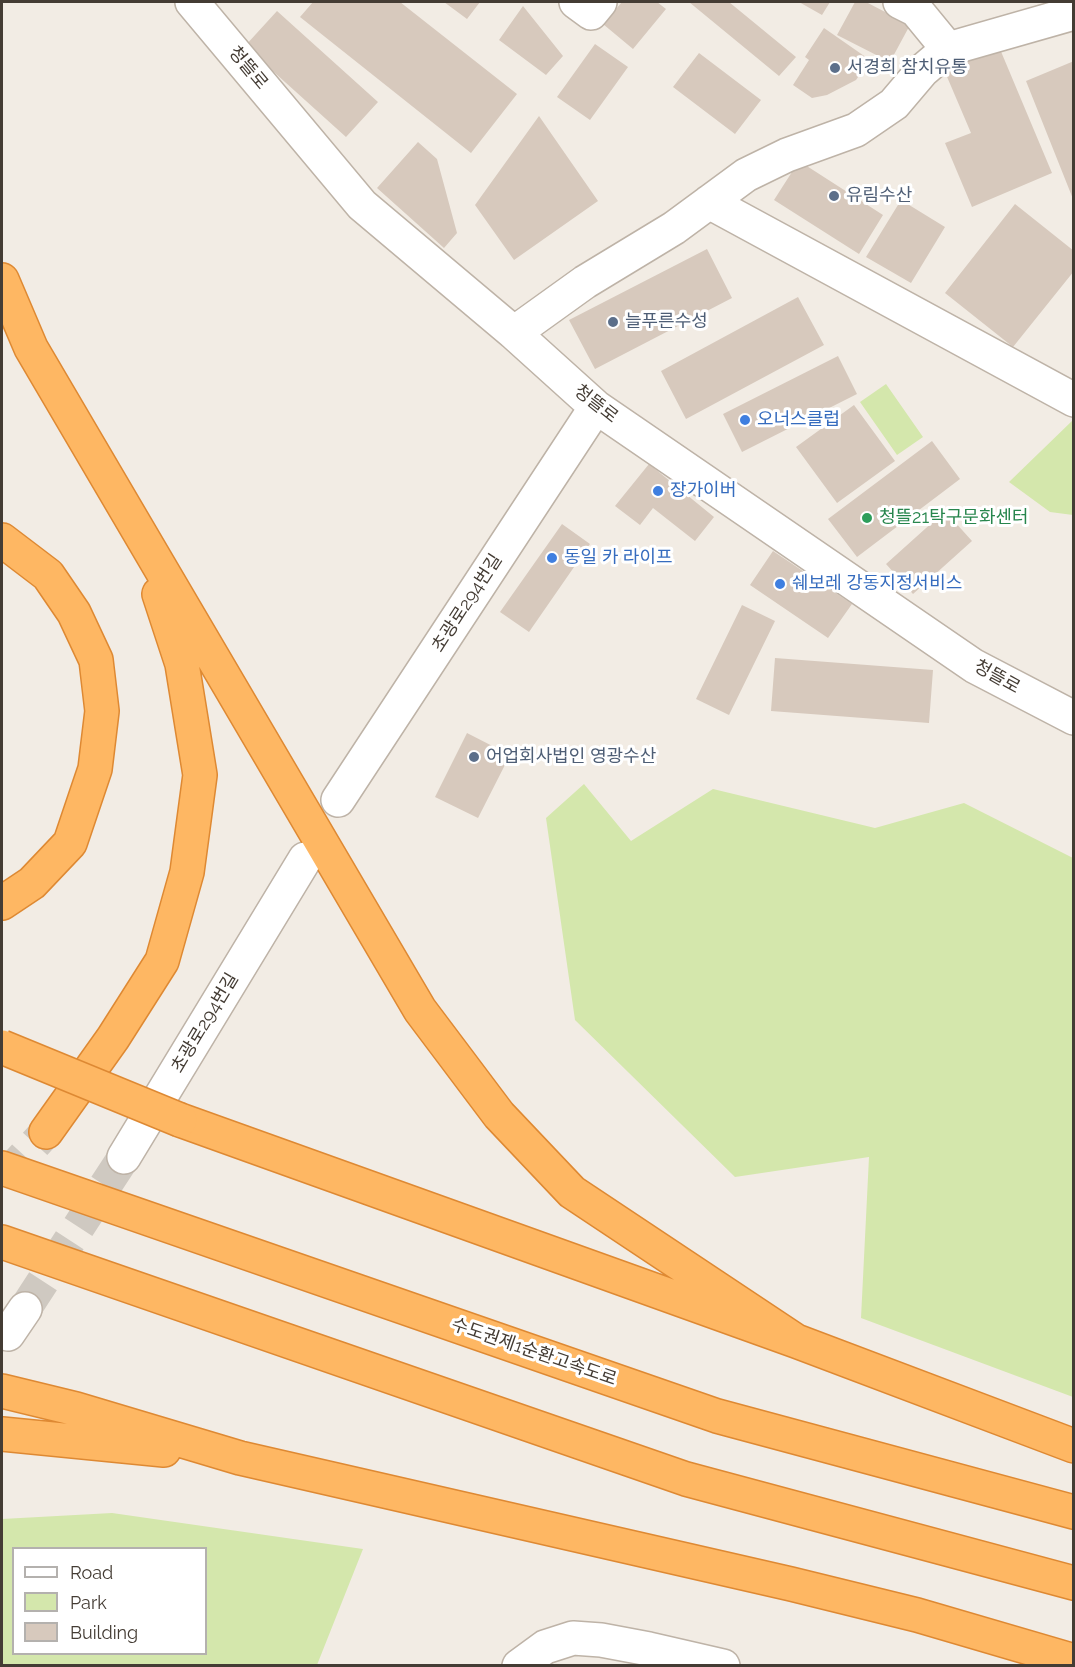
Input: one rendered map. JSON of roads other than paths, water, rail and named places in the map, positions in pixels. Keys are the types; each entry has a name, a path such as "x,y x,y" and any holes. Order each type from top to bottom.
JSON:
{"highway":[{"path":"2,280 31,348 420,1010 499,1115 572,1192 796,1341"},
{"path":"46,1131 113,1038 162,961 187,873 200,775 182,664 140,536"},
{"path":"2,540 48,575 74,613 96,660 102,711 95,769 70,843 32,884 2,903"},
{"path":"2,1047 180,1120 796,1341 1074,1446"},
{"name":"수도권제1순환고속도로","path":"2,1168 717,1416 1074,1512"},
{"path":"2,1242 686,1479 1074,1583"},
{"path":"2,1390 76,1409 240,1458 802,1586 917,1615 1074,1661"},
{"path":"2,1434 240,1458"}],"street":[{"name":"청뜰로","path":"192,2 362,205 514,333 596,406 974,666 1074,718"},
{"path":"576,2 591,13 600,2"},
{"path":"900,2 916,10 948,49"},
{"path":"514,333 585,282 674,228 746,175 787,155 856,130 894,104 922,71 948,49 1070,10"},
{"path":"710,202 1074,400"},
{"name":"초광로294번길","path":"338,800 596,406"},
{"name":"초광로294번길","path":"124,1157 305,859"},
{"path":"519,1665 545,1647 573,1638 630,1645 723,1665"}],"tunnel":[{"path":"2,1180 46,1132"},
{"path":"25,1309 124,1157"}],"place":[{"name":"서경희 참치유통","path":"835,68"},
{"name":"유림수산","path":"834,196"},
{"name":"늘푸른수성","path":"613,322"},
{"name":"오너스클럽","path":"745,420"},
{"name":"장가이버","path":"658,491"},
{"name":"청뜰21탁구문화센터","path":"867,518"},
{"name":"동일 카 라이프","path":"552,558"},
{"name":"쉐보레 강동지정서비스","path":"780,584"},
{"name":"어업회사법인 영광수산","path":"474,757"}]}
